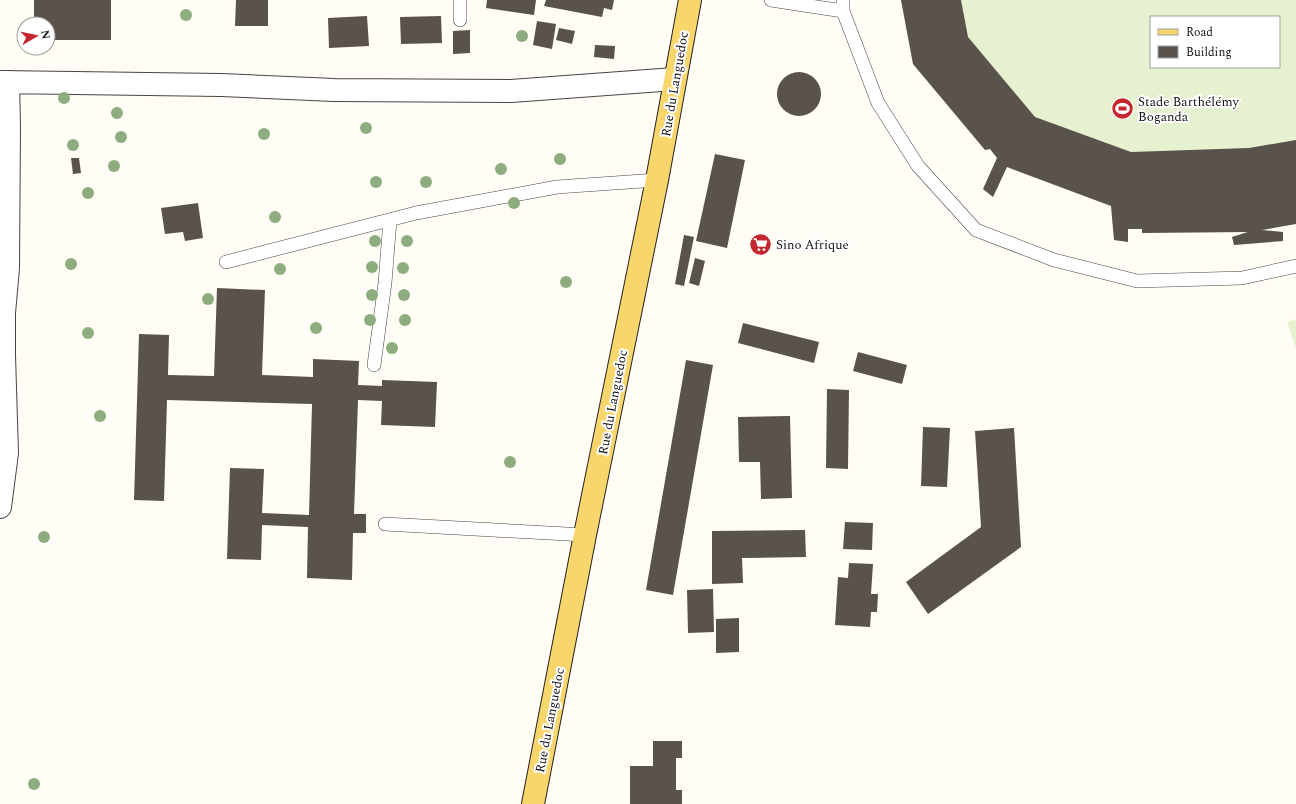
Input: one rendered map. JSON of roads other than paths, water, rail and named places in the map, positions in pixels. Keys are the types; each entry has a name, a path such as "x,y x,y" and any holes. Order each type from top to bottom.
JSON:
{"main road":[{"name":"Rue du Languedoc","path":"533,804 585,536 657,180 690,0"}],"street":[{"path":"0,507 7,453 4,312 8,268 9,126 4,82 221,84 334,90 511,91 675,79"}],"lane":[{"path":"460,0 460,20"},
{"path":"771,0 843,5 878,103 918,166 976,230 1054,260 1137,281 1242,278 1296,266"},
{"path":"226,262 416,213 558,187 657,180"},
{"path":"374,365 385,283 390,220"},
{"path":"385,524 585,536"}],"place":[{"name":"Stade Barthélémy Boganda","path":"1123,108"},
{"name":"Sino Afrique","path":"761,244"}]}
